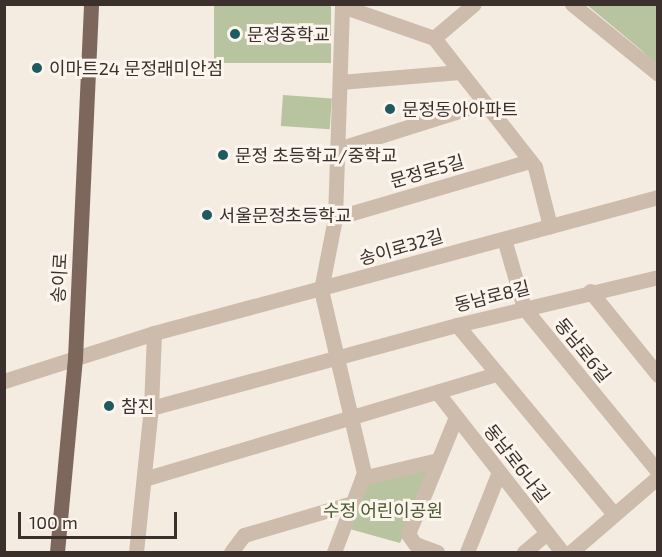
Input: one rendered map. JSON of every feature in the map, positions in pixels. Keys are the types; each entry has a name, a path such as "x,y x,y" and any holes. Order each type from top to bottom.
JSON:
{"main road":[{"name":"송이로","path":"57,552 75,358 91,4"}],"street":[{"path":"434,38 474,4"},
{"path":"572,4 657,74"},
{"path":"334,552 363,478 352,417 321,290 335,218 342,5 434,38 530,161 550,226"},
{"path":"340,82 460,72"},
{"path":"338,149 485,103"},
{"name":"문정로5길","path":"335,218 530,161"},
{"name":"송이로32길","path":"4,381 154,333 321,290 657,197"},
{"name":"동남로6길","path":"504,239 524,308 657,472"},
{"name":"동남로8길","path":"151,408 457,325 590,291 657,277"},
{"path":"590,291 657,375"},
{"path":"457,325 614,514"},
{"path":"136,552 151,408 154,333"},
{"path":"144,479 497,374"},
{"name":"동남로6나길","path":"437,392 562,552"},
{"path":"437,552 415,544 408,534 456,417"},
{"path":"363,478 438,460"},
{"path":"467,552 499,472"},
{"path":"572,552 657,477"},
{"path":"231,552 244,535 353,503"},
{"path":"524,552 547,533"}],"green space":[{"path":"214,5 331,5 331,63 214,63"},
{"path":"587,5 657,5 657,65 640,49"},
{"path":"283,95 332,98 330,129 281,126"},
{"name":"수정 어린이공원","path":"431,467 400,543 346,528 362,484"}],"place":[{"name":"문정중학교","path":"235,34"},
{"name":"이마트24 문정래미안점","path":"37,68"},
{"name":"문정동아아파트","path":"390,109"},
{"name":"문정 초등학교/중학교","path":"223,155"},
{"name":"서울문정초등학교","path":"207,215"},
{"name":"참진","path":"109,406"}]}
